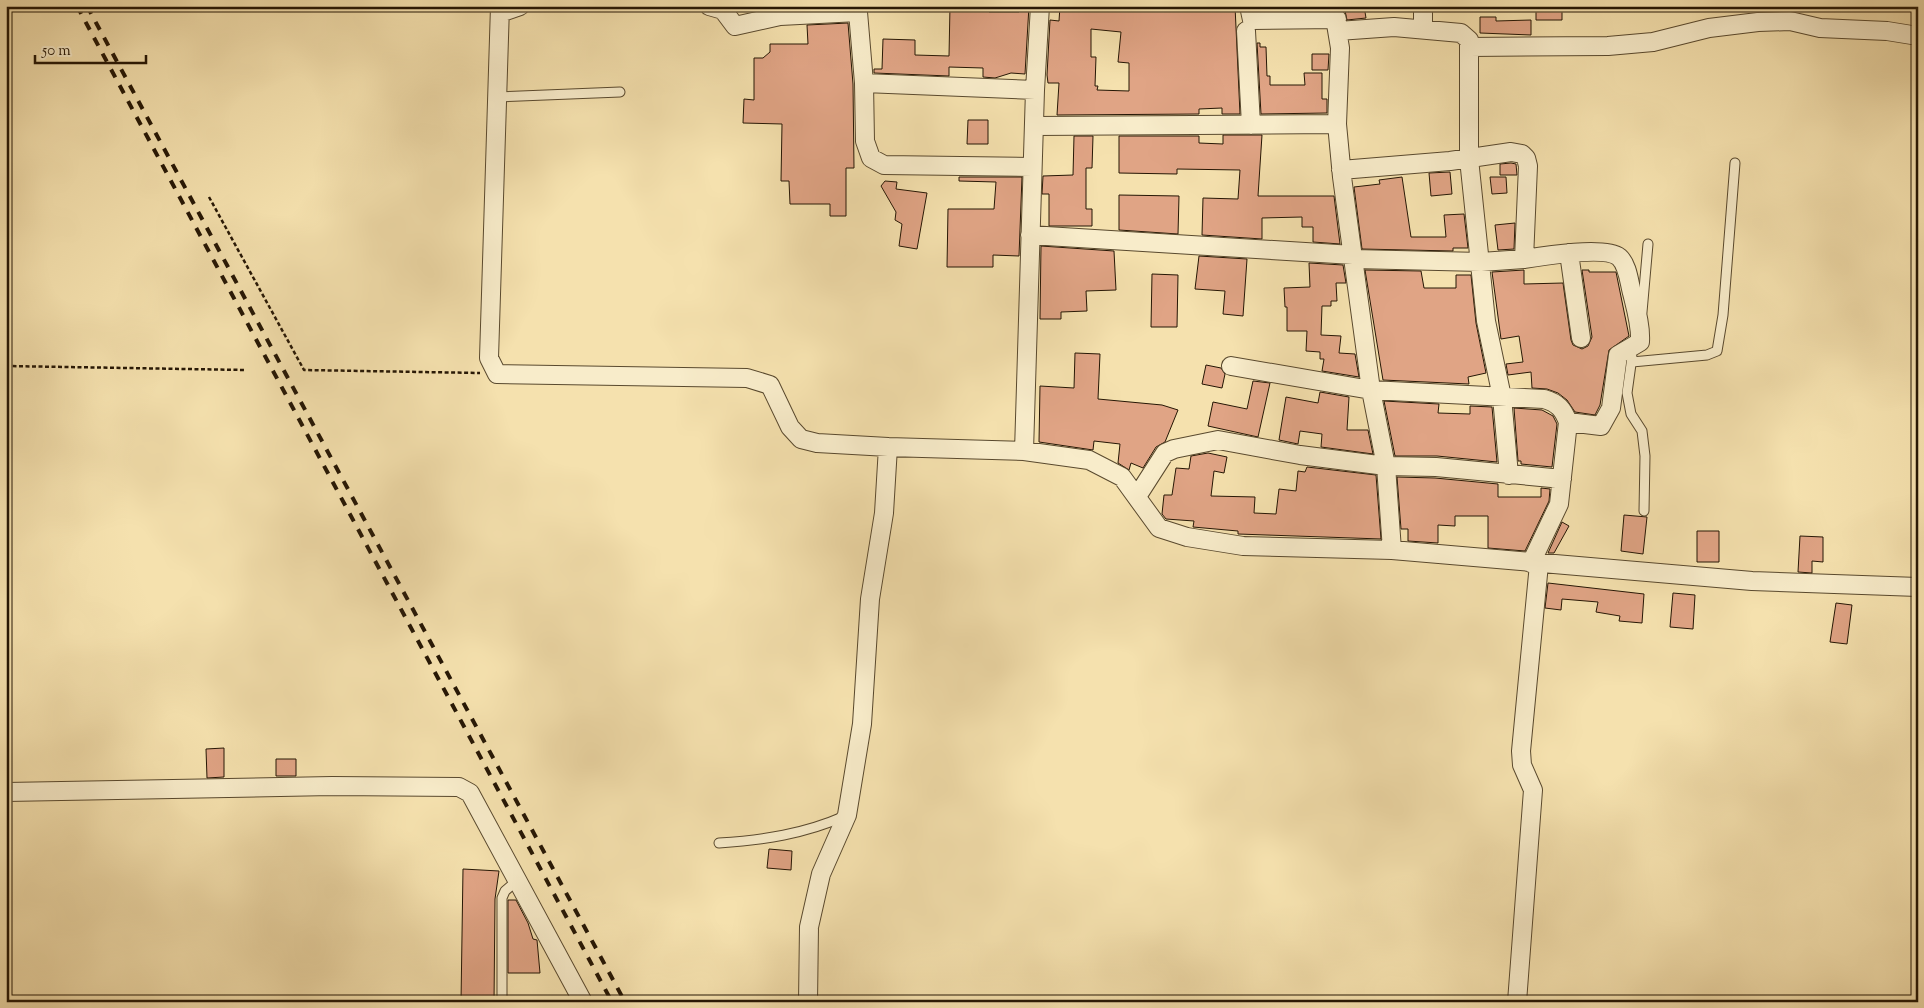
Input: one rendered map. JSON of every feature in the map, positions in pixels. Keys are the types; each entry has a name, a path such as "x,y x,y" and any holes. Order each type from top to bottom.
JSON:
{"street":[{"path":"520,6 500,10 489,358 497,374 747,378 770,385 790,427 800,439 817,443 888,447 1024,451 1089,460 1122,477 1138,495 1159,528 1187,537 1242,546 1392,550 1535,564 1752,581 1918,587"},
{"path":"709,6 723,10 735,26 780,16 858,12 864,84 865,141 871,158 884,165 1032,167"},
{"path":"1024,451 1032,167 1040,6"},
{"path":"1248,6 1252,20 1336,19 1461,33 1469,40 1469,158 1486,321 1502,397 1509,475"},
{"path":"1423,29 1424,6"},
{"path":"1336,19 1340,48 1337,124 1341,170 1371,390 1386,466 1392,550"},
{"path":"1470,46 1608,46 1653,42 1709,28 1758,22 1790,21 1820,28 1887,31 1918,36"},
{"path":"1246,31 1251,125"},
{"path":"864,84 1035,90"},
{"path":"1035,126 1337,124"},
{"path":"1341,170 1469,158 1511,152 1522,154 1526,158 1528,166 1524,259"},
{"path":"1030,234 1353,257 1481,262 1570,253 1604,253 1618,256 1624,264 1635,348 1620,352 1618,355 1610,414 1601,426 1568,422"},
{"path":"1570,253 1581,338"},
{"path":"1231,366 1371,390 1544,399 1556,402 1564,411 1568,422 1560,504 1535,564 1521,751 1522,765 1533,790 1517,1002"},
{"path":"1138,495 1164,453 1174,449 1218,440 1300,455 1386,466 1436,467 1562,479"},
{"path":"808,1002 809,927 812,908 821,874 847,815 862,724 870,599 884,513 888,447"},
{"path":"6,792 332,786 459,787 470,794 583,1002"}],"lane":[{"path":"497,97 620,92"},
{"path":"1635,348 1707,355 1717,351 1723,316 1735,163"},
{"path":"1644,511 1645,456 1642,431 1631,414 1627,393 1635,348 1648,244"},
{"path":"719,843 785,836 818,828 847,815"},
{"path":"502,1002 502,898 505,891 518,880"}],"path":[{"path":"209,197 304,370 497,374"},
{"path":"6,366 246,370"}],"building":[{"path":"950,6 989,6 989,12 1019,12 1020,6 1029,6 1025,74 1011,73 995,78 983,77 983,68 949,67 949,76 874,73 874,69 882,69 883,39 915,40 915,55 949,56"},
{"path":"1060,6 1235,6 1240,114 1222,114 1222,108 1199,109 1199,114 1057,115 1059,83 1048,83 1047,75 1050,20 1059,21","holes":["1091,29 1121,32 1118,62 1129,63 1129,91 1097,90 1098,86 1095,86 1096,57 1091,57"]},
{"path":"1344,6 1364,6 1366,18 1347,20"},
{"path":"1536,6 1562,6 1562,20 1536,20"},
{"path":"1480,17 1496,17 1496,21 1531,20 1531,35 1480,33"},
{"path":"848,23 853,84 854,168 846,168 846,216 830,216 830,204 790,204 789,181 781,181 782,124 743,123 744,99 754,100 754,58 763,58 770,52 770,44 808,44 807,25"},
{"path":"1257,43 1260,43 1260,47 1266,47 1267,76 1270,76 1270,85 1305,85 1304,73 1322,73 1322,99 1327,99 1327,113 1261,114"},
{"path":"1312,54 1329,54 1328,70 1312,70"},
{"path":"968,120 988,120 988,144 967,144"},
{"path":"1223,135 1262,135 1258,196 1334,196 1340,244 1313,242 1313,227 1302,227 1302,217 1262,218 1262,239 1202,235 1203,198 1238,199 1240,170 1177,169 1177,174 1119,173 1119,136 1199,136 1199,143 1223,144"},
{"path":"1074,136 1093,136 1092,168 1086,168 1086,209 1092,209 1092,226 1049,226 1049,194 1042,194 1043,176 1073,175"},
{"path":"1500,164 1516,164 1517,175 1500,175"},
{"path":"1450,172 1452,194 1431,196 1429,173"},
{"path":"959,177 1022,177 1019,256 993,255 993,267 947,267 948,209 994,209 996,182 959,181"},
{"path":"1402,177 1411,237 1446,237 1444,215 1464,214 1468,248 1453,248 1453,251 1362,249 1354,187 1380,184 1379,180"},
{"path":"1490,177 1506,177 1507,193 1492,194"},
{"path":"885,181 897,182 896,189 927,193 917,249 899,246 902,224 895,220 896,212 881,186"},
{"path":"1119,195 1179,196 1178,234 1119,230"},
{"path":"1515,223 1514,249 1498,250 1495,225"},
{"path":"1041,246 1114,251 1116,290 1086,291 1087,311 1061,312 1061,319 1040,319"},
{"path":"1199,256 1247,259 1243,316 1223,314 1225,291 1195,289"},
{"path":"1309,263 1343,265 1346,283 1336,283 1337,301 1331,301 1331,306 1322,306 1321,335 1341,336 1339,353 1355,354 1359,377 1322,371 1324,359 1320,359 1320,352 1306,351 1307,331 1287,331 1287,307 1285,307 1284,288 1310,287"},
{"path":"1365,270 1421,271 1424,288 1456,288 1456,275 1471,275 1476,323 1486,373 1468,377 1469,384 1383,380"},
{"path":"1524,270 1524,284 1563,283 1571,340 1573,345 1582,349 1588,346 1592,337 1582,270 1589,270 1589,272 1616,272 1629,336 1609,350 1600,405 1595,415 1575,412 1567,400 1558,393 1547,389 1532,388 1531,372 1508,375 1506,364 1523,362 1519,336 1501,339 1492,272"},
{"path":"1152,274 1178,275 1177,327 1151,327"},
{"path":"1075,353 1100,354 1098,399 1162,405 1178,410 1165,442 1156,447 1143,468 1131,463 1129,470 1118,463 1120,444 1094,441 1093,450 1039,442 1040,386 1074,388"},
{"path":"1206,365 1221,368 1225,374 1222,388 1202,384"},
{"path":"1253,381 1270,383 1258,437 1208,426 1213,402 1247,409"},
{"path":"1320,392 1349,397 1347,430 1368,430 1373,454 1321,447 1322,434 1300,431 1298,444 1279,440 1286,397 1318,403"},
{"path":"1384,401 1439,404 1438,413 1470,414 1470,406 1492,407 1497,462 1437,456 1395,456"},
{"path":"1514,408 1542,410 1553,416 1557,424 1552,467 1521,464 1521,461 1518,461"},
{"path":"1208,453 1227,457 1224,473 1214,471 1211,496 1255,497 1254,513 1276,514 1279,489 1296,491 1298,471 1305,472 1307,467 1376,475 1381,539 1238,534 1238,531 1193,527 1194,521 1166,519 1162,514 1164,495 1172,495 1176,468 1189,469 1191,456"},
{"path":"1397,477 1435,478 1498,484 1498,497 1541,497 1541,488 1550,489 1549,501 1525,551 1488,548 1488,516 1455,516 1455,526 1438,525 1438,543 1408,541 1408,529 1401,529"},
{"path":"1624,515 1647,517 1643,554 1621,551"},
{"path":"1562,522 1569,526 1554,553 1548,553"},
{"path":"1697,531 1719,531 1719,562 1697,562"},
{"path":"1800,536 1823,537 1823,562 1812,561 1812,573 1798,572"},
{"path":"1548,583 1644,594 1642,623 1619,621 1620,616 1596,612 1598,602 1562,599 1561,610 1545,608"},
{"path":"1673,593 1695,595 1693,629 1670,627"},
{"path":"1836,603 1852,605 1847,644 1830,642"},
{"path":"224,748 224,777 207,778 206,749"},
{"path":"276,759 296,759 296,776 276,776"},
{"path":"769,849 792,851 791,870 767,868"},
{"path":"463,869 499,871 495,899 494,1002 461,1002"},
{"path":"508,900 516,900 528,923 533,939 537,940 540,973 508,973"}],"railway":[{"path":"77,6 612,1002"},
{"path":"87,6 625,1002"}]}
